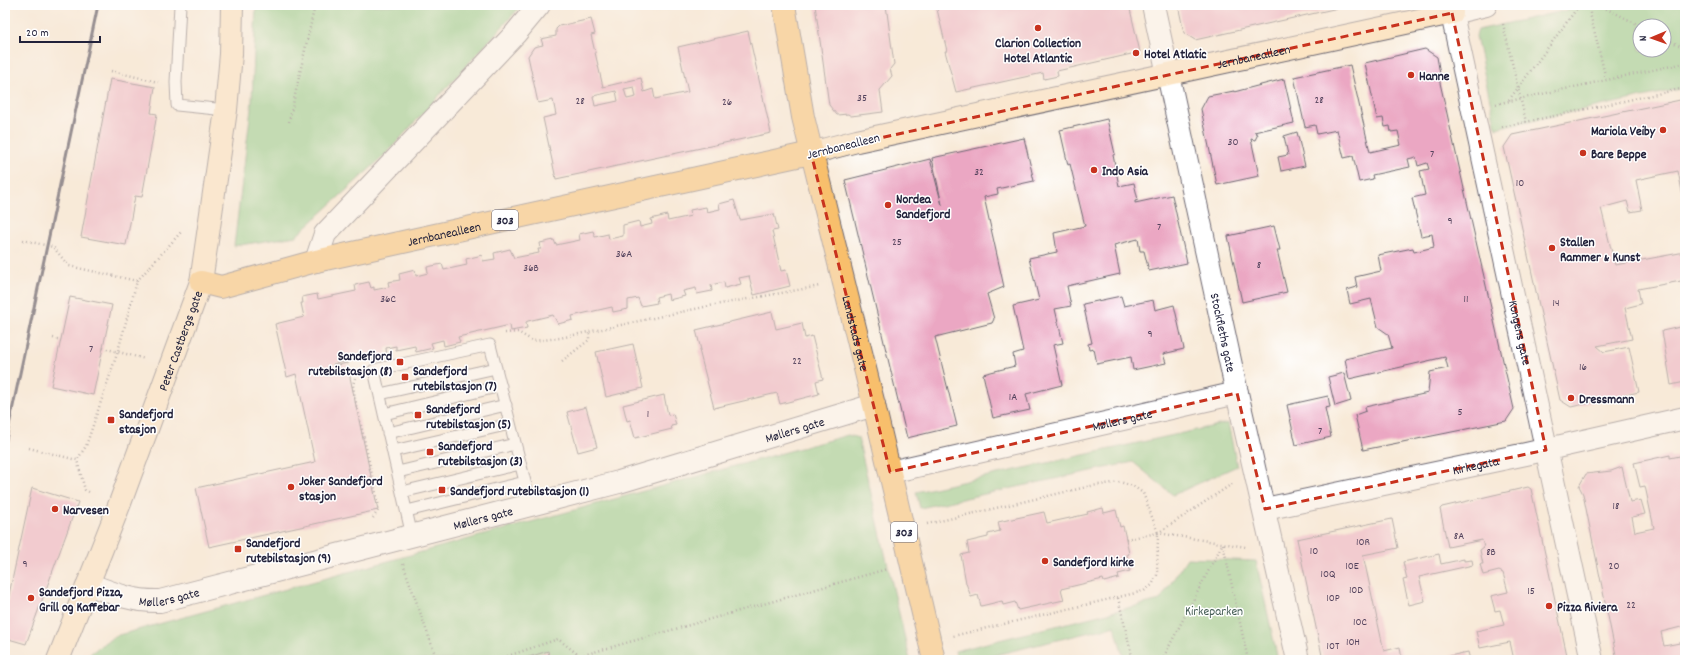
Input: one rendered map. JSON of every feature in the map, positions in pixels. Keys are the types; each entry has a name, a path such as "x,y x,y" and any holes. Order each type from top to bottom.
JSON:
{"main road":[{"name":"Landstads gate","path":"784,5 803,117 811,153 874,405 934,660"},
{"name":"Jernbanealleen","path":"201,282 221,287 316,261 811,153"}],"street":[{"name":"Peter Castbergs gate","path":"58,660 120,503 201,282 226,110 232,54 232,5"},
{"path":"316,261 325,234 509,40 539,5"},
{"name":"Stockfleths gate","path":"1153,5 1237,393 1265,509 1298,660"},
{"name":"Jernbanealleen","path":"811,153 856,141 1168,75 1451,9 1486,5"},
{"name":"Kongens gate","path":"1451,9 1479,132 1592,660"},
{"name":"Møllers gate","path":"890,472 1237,393"},
{"name":"Møllers gate","path":"88,584 127,598 145,602 160,600 619,482 874,405"},
{"name":"Kirkegata","path":"1265,509 1546,450 1685,418"}],"lane":[{"path":"180,5 176,86 177,105 226,110"},
{"path":"412,536 374,370 490,345 531,505"},
{"path":"380,394 496,368"},
{"path":"384,414 501,386"},
{"path":"388,433 506,405"},
{"path":"393,451 510,424"},
{"path":"398,472 515,444"},
{"path":"402,492 520,464"},
{"path":"407,511 525,482"}],"path":[{"path":"289,122 315,5"},
{"path":"1599,5 1632,22"},
{"path":"1588,6 1606,79"},
{"path":"1509,101 1578,7"},
{"path":"1503,24 1526,122"},
{"path":"1672,42 1685,48"},
{"path":"1520,98 1685,63"},
{"path":"110,71 176,86"},
{"path":"1479,132 1685,88"},
{"path":"91,494 85,490 77,460 86,446 118,351 137,281 182,231"},
{"path":"23,240 53,247 68,266 137,281"},
{"path":"518,332 533,340 560,338 709,306 822,286"},
{"path":"562,361 589,340 589,332"},
{"path":"53,338 61,340"},
{"path":"103,348 144,359"},
{"path":"29,448 77,460"},
{"path":"924,524 1091,486 1120,482 1133,486 1144,493 1158,533 1156,575 1152,585 1144,591 951,637"},
{"path":"1158,533 1234,483"},
{"path":"1126,539 1158,533 1246,547"},
{"path":"1162,660 1223,543"},
{"path":"1223,543 1248,660"},
{"path":"401,557 437,660"},
{"path":"580,656 889,568"},
{"path":"1118,598 1133,660"},
{"path":"496,660 558,639 580,656"},
{"path":"579,660 580,656"}],"highlighted area":[{"path":"1452,13 1546,450 1265,509 1237,393 890,472 811,153"}],"green space":[{"path":"256,5 522,5 385,155 296,236 234,246 252,101"},
{"path":"1590,5 1685,5 1685,88 1496,128 1476,36 1478,30"},
{"path":"1228,423 1237,466 1173,495 1133,462 920,508 916,492"},
{"path":"848,435 858,438 910,660 87,660 91,653 115,636"},
{"name":"Kirkeparken","path":"1187,558 1256,561 1278,660 1124,660 1115,626 983,658 983,660 957,660 955,651 1160,600"}],"building":[{"path":"815,5 886,5 894,64 890,69 892,76 880,90 883,112 851,116 848,114 837,115 829,105"},
{"name":"Clarion Collection Hotel Atlantic","path":"936,5 1129,5 1140,52 1057,71 1058,76 1044,79 1043,73 956,92 945,51 947,51"},
{"path":"1178,5 1347,6 1195,40 1184,33"},
{"path":"591,19 595,34 591,35 603,87 641,78 644,92 653,89 655,99 688,92 678,47 748,31 771,133 556,179 543,118 556,115 553,100 538,103 528,56 534,47 543,45 541,39 556,36 556,29 559,26","holes":["634,87 636,97 627,99 624,89","616,91 618,101 595,106 593,96"]},
{"path":"1425,49 1437,57 1440,74 1438,74 1514,409 1506,421 1363,450 1355,415 1366,411 1365,407 1428,393 1430,372 1448,368 1445,357 1349,379 1345,359 1392,348 1388,334 1378,327 1371,299 1350,304 1347,290 1357,287 1355,277 1381,271 1378,255 1413,248 1414,252 1434,247 1432,234 1421,236 1412,198 1425,195 1420,171 1429,169 1427,163 1418,166 1416,157 1408,159 1410,167 1372,175 1373,179 1359,182 1353,156 1344,158 1337,130 1317,134 1315,125 1305,127 1294,77 1350,65 1370,152 1401,145 1398,131 1391,132 1390,126 1385,127 1383,118 1377,119 1365,63"},
{"path":"110,79 155,87 151,113 157,114 142,197 135,196 126,245 81,237"},
{"path":"1284,79 1294,123 1254,132 1258,134 1255,140 1251,139 1259,176 1217,185 1201,109 1208,96 1234,92"},
{"path":"1685,99 1685,207 1678,171 1636,180 1642,210 1630,212 1627,201 1601,208 1615,265 1685,252 1685,299 1681,281 1638,289 1641,304 1625,308 1632,339 1597,346 1604,352 1629,347 1639,392 1571,407 1560,400 1504,147 1512,135"},
{"path":"1107,119 1115,154 1113,155 1119,186 1134,183 1138,200 1135,201 1135,203 1172,195 1187,263 1149,271 1144,251 1140,251 1138,239 1114,245 1120,274 1067,286 1071,306 1055,309 1063,343 1053,345 1062,385 1026,394 1030,410 993,418 983,374 1015,366 1013,354 1023,351 1013,306 1039,300 1029,258 1057,252 1054,233 1085,226 1060,130"},
{"path":"1297,132 1305,166 1281,171 1278,157 1288,155 1284,136"},
{"path":"1024,138 1034,181 997,189 998,194 984,197 1004,287 987,294 994,319 992,323 935,337 957,426 907,438 845,180 930,159 942,205 932,158"},
{"path":"734,200 740,220 774,214 778,230 772,231 781,271 786,270 790,286 754,295 749,276 739,278 741,284 725,288 724,282 711,285 712,291 697,294 696,288 683,291 685,296 669,300 668,294 656,297 657,303 641,306 638,298 628,300 628,309 613,312 612,307 572,316 573,320 558,324 553,315 526,322 527,328 511,331 510,325 458,337 460,342 444,346 443,340 431,343 433,348 416,352 415,346 396,350 396,346 386,348 387,358 372,361 371,356 333,364 334,366 347,363 378,510 209,547 196,488 315,462 296,374 287,377 275,324 304,317 301,303 303,303 302,297 317,294 318,299 356,291 355,285 369,282 371,288 374,287 374,290 389,287 388,282 400,280 399,274 415,270 416,276 428,273 427,267 442,264 444,270 467,265 466,259 482,255 483,261 495,259 494,253 510,249 514,258 539,253 538,249 541,249 540,243 554,240 556,245 580,240 579,234 593,231 595,237 608,234 609,239 623,236 623,225 639,221 640,227 652,224 651,219 667,215 668,221 691,216 690,210 706,207 707,212 720,209 719,204"},
{"path":"1274,226 1280,250 1277,250 1287,292 1242,302 1228,236"},
{"path":"1121,296 1124,306 1153,300 1155,310 1174,305 1184,349 1163,354 1166,363 1133,370 1131,357 1097,364 1094,349 1089,350 1088,344 1092,343 1083,304"},
{"path":"70,297 112,305 93,395 51,386"},
{"path":"772,312 776,329 802,323 805,338 812,336 823,379 816,381 819,394 780,404 777,393 714,408 699,350 701,350 696,330"},
{"path":"1685,326 1685,382 1671,385 1662,331"},
{"path":"633,344 643,388 606,397 596,352"},
{"path":"1344,373 1351,401 1335,406 1328,377"},
{"path":"664,395 668,415 673,414 676,425 671,426 672,429 635,438 630,420 627,421 623,405"},
{"path":"1328,396 1330,407 1325,408 1331,437 1296,445 1287,405"},
{"path":"586,407 597,447 578,452 567,412"},
{"path":"1670,455 1670,458 1685,455 1685,626 1661,632 1664,646 1685,642 1685,660 1617,660 1583,494 1579,486 1586,474 1611,471 1622,467 1630,502 1641,500 1645,514 1632,517 1635,532 1654,528 1645,486 1640,487 1634,463"},
{"path":"1528,487 1531,489 1568,660 1514,660 1510,642 1480,648 1476,631 1504,625 1500,610 1495,611 1491,596 1508,592 1503,573 1499,571 1483,575 1480,564 1483,564 1480,550 1484,547 1482,540 1448,547 1440,509 1442,507"},
{"path":"32,488 78,502 26,644 5,638 5,613"},
{"name":"Sandefjord kirke","path":"1103,508 1104,513 1116,510 1120,527 1123,526 1129,554 1127,555 1130,571 1118,574 1119,578 1104,582 1103,579 1061,589 1064,600 1018,610 1015,602 1003,605 1002,601 981,606 978,595 971,597 966,583 961,555 969,553 967,542 988,537 988,534 1000,531 998,522 1044,512 1047,523 1088,514 1087,512"},
{"path":"1392,519 1398,548 1363,555 1384,651 1400,647 1402,660 1323,660 1297,539"},
{"path":"1439,554 1441,564 1464,559 1464,561 1472,560 1473,565 1419,577 1425,601 1409,605 1403,580 1407,579 1403,562"},
{"path":"548,651 550,660 519,660"},
{"path":"1468,652 1470,660 1435,660 1435,659"},
{"path":"563,656 564,660 550,660"}],"railway":[{"path":"5,444 98,5"}],"place":[{"name":"Clarion Collection Hotel Atlantic","path":"1038,28"},
{"name":"Hotel Atlatic","path":"1136,53"},
{"name":"Hanne","path":"1411,75"},
{"name":"Mariola Veiby","path":"1663,130"},
{"name":"Bare Beppe","path":"1583,153"},
{"name":"Indo Asia","path":"1094,170"},
{"name":"Nordea Sandefjord","path":"888,205"},
{"name":"Stallen Rammer & Kunst","path":"1552,248"},
{"name":"Sandefjord rutebilstasjon (8)","path":"400,362"},
{"name":"Sandefjord rutebilstasjon (7)","path":"405,377"},
{"name":"Dressmann","path":"1571,398"},
{"name":"Sandefjord rutebilstasjon (5)","path":"418,415"},
{"name":"Sandefjord stasjon","path":"111,420"},
{"name":"Sandefjord rutebilstasjon (3)","path":"430,452"},
{"name":"Joker Sandefjord stasjon","path":"291,487"},
{"name":"Sandefjord rutebilstasjon (1)","path":"442,490"},
{"name":"Narvesen","path":"55,509"},
{"name":"Sandefjord rutebilstasjon (9)","path":"238,549"},
{"name":"Sandefjord kirke","path":"1045,561"},
{"name":"Sandefjord Pizza, Grill og Kaffebar","path":"31,598"},
{"name":"Pizza Riviera","path":"1549,606"}]}
